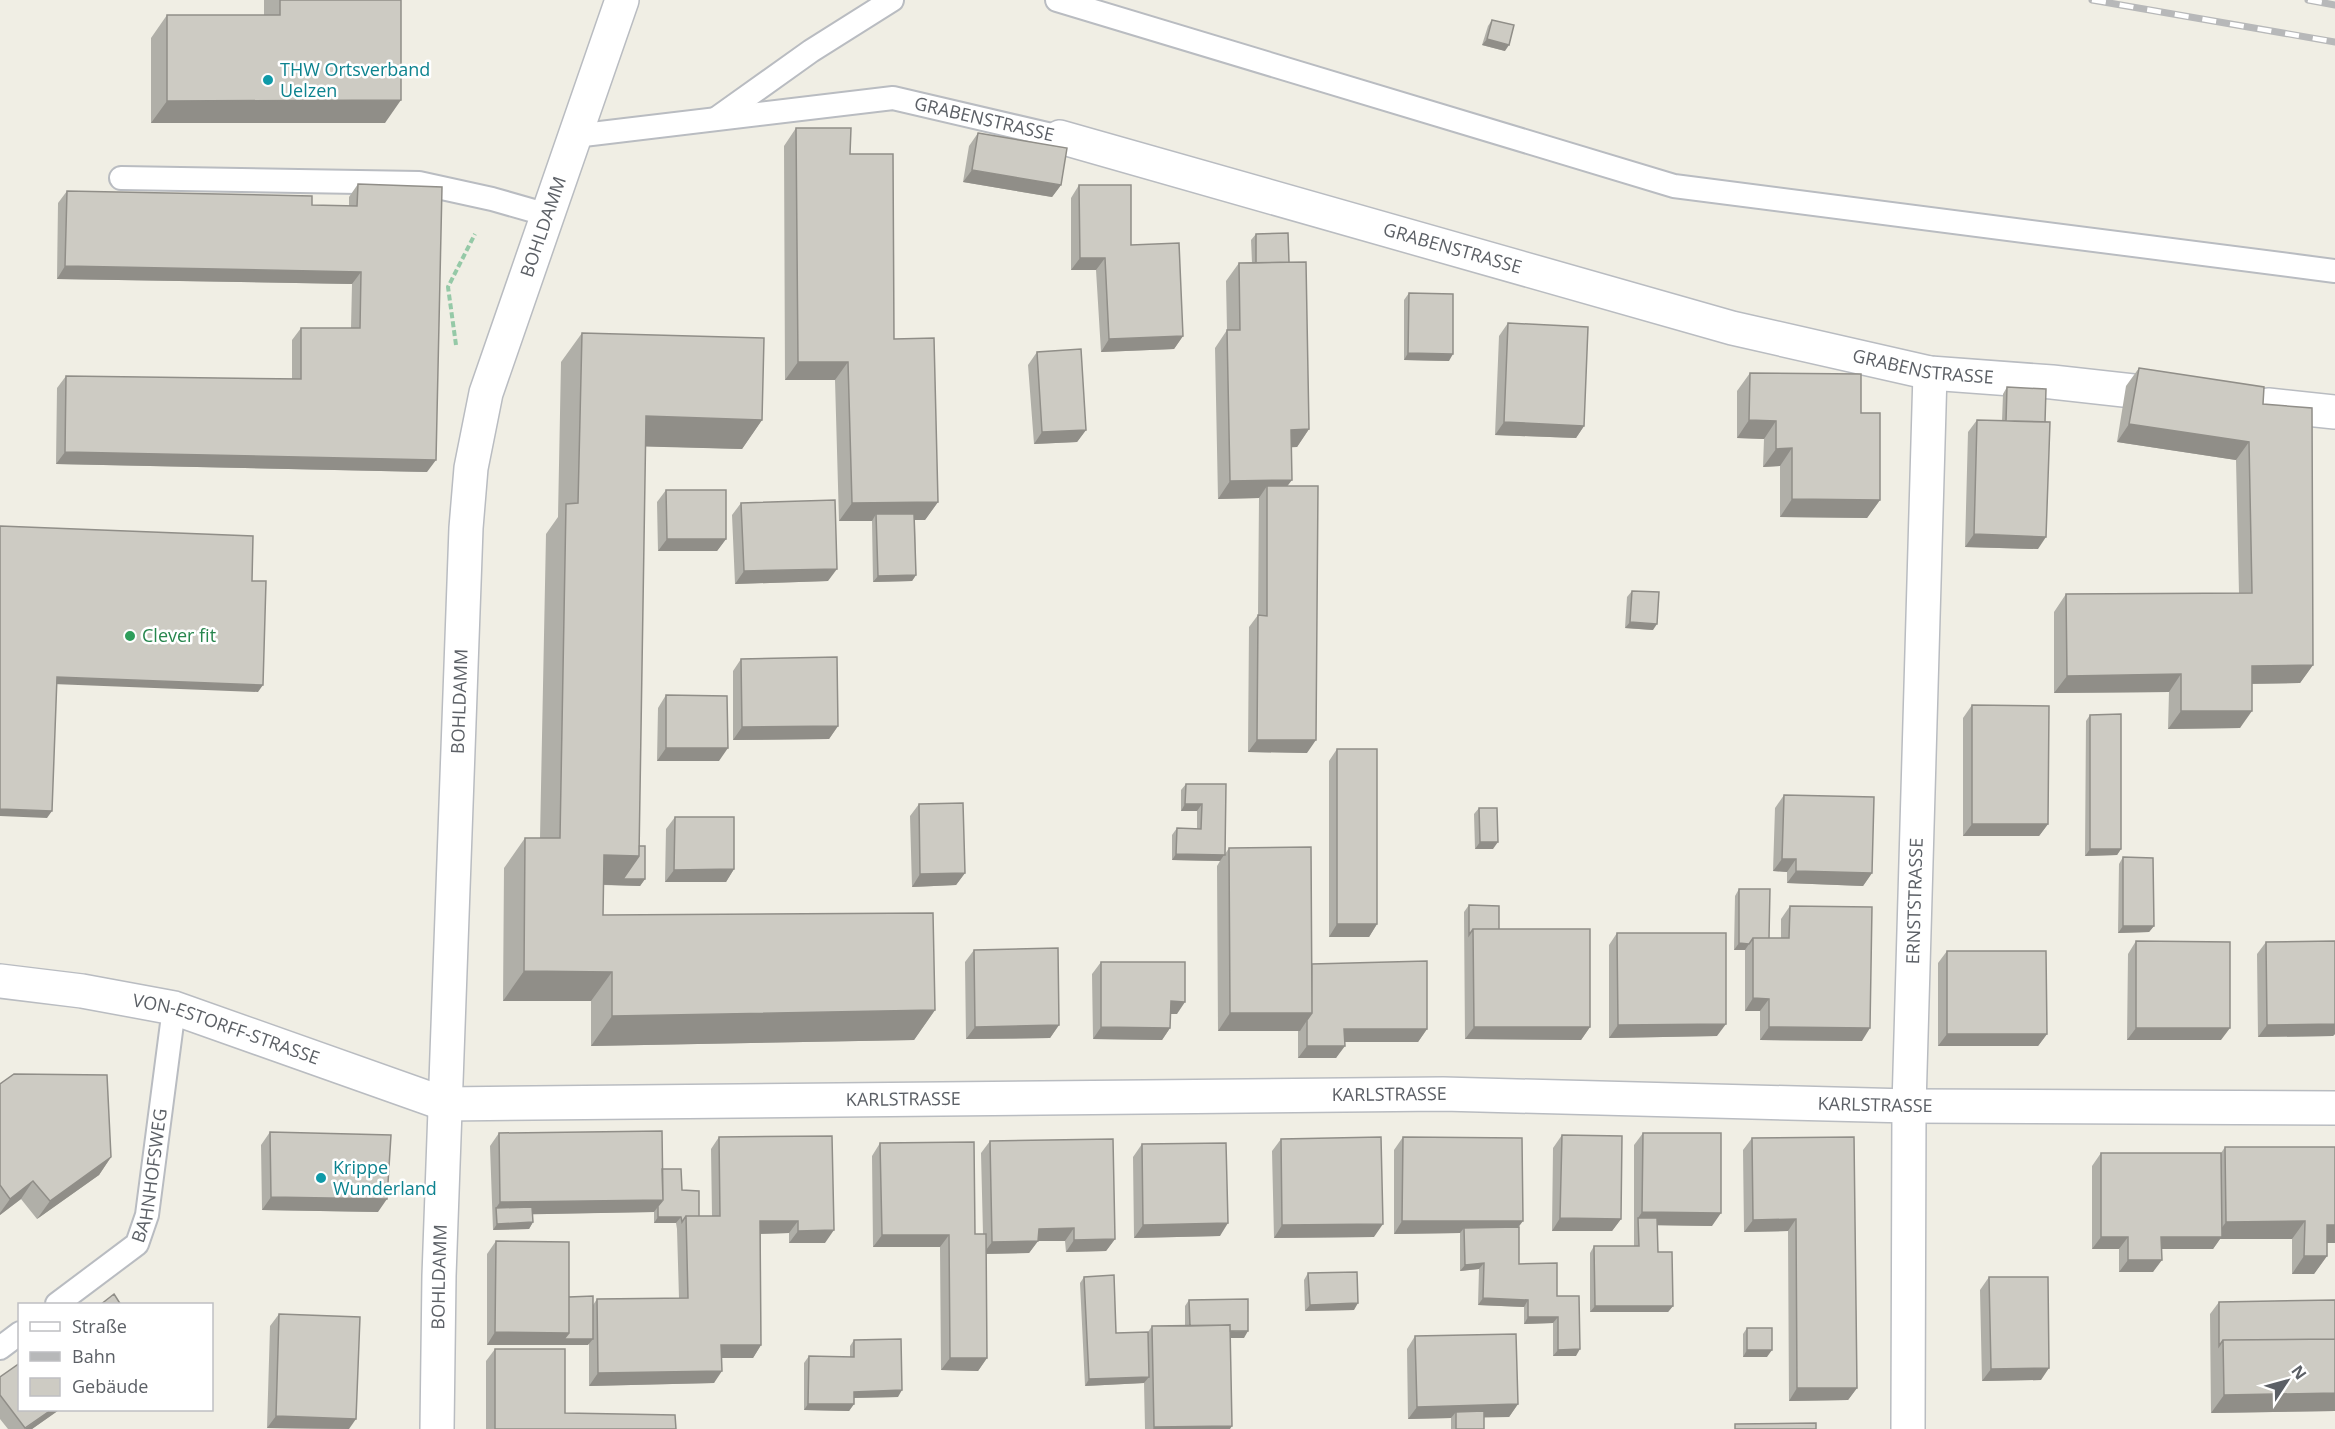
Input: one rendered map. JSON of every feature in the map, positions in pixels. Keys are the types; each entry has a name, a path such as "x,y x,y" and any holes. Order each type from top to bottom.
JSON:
{"street":[{"name":"BOHLDAMM","path":"437,1429 438,1276 466,528 471,468 486,393 622,0"},
{"name":"GRABENSTRASSE","path":"1060,136 1732,328 1930,373 2052,382 2193,397"},
{"name":"ERNSTSTRASSE","path":"1908,1429 1909,1106 1930,373"},
{"path":"2241,402 2335,412"},
{"name":"VON-ESTORFF-STRASSE","path":"0,981 82,991 174,1008 445,1104"},
{"name":"KARLSTRASSE","path":"445,1104 1443,1094 1909,1106 2335,1108"}],"lane":[{"path":"714,120 811,51 892,0"},
{"path":"1057,0 1674,186 2335,271"},
{"name":"GRABENSTRASSE","path":"575,136 893,98 1060,136"},
{"path":"121,178 419,183 492,199 548,215"},
{"name":"BAHNHOFSWEG","path":"60,1303 137,1244 147,1215 174,1008"},
{"path":"0,1348 18,1334"}],"building":[{"name":"THW Ortsverband Uelzen","path":"280,0 401,0 401,100 167,101 167,15 280,15"},
{"path":"1492,20 1514,25 1509,45 1487,39"},
{"path":"796,128 851,128 850,154 893,154 894,339 934,338 938,502 852,503 848,362 798,362"},
{"path":"978,133 1067,148 1061,185 972,170"},
{"path":"358,184 442,187 436,460 65,452 66,376 301,379 301,328 360,328 361,272 65,266 67,191 312,196 312,205 357,206"},
{"path":"1079,185 1131,185 1131,245 1179,243 1183,336 1109,339 1105,258 1080,258"},
{"path":"1288,233 1289,262 1256,263 1256,234"},
{"path":"1306,262 1309,429 1291,430 1292,480 1230,481 1227,330 1240,330 1239,263"},
{"path":"1409,293 1453,294 1453,354 1408,353"},
{"path":"1508,323 1588,327 1584,426 1504,422"},
{"path":"582,333 764,338 762,420 646,416 639,856 604,855 603,915 933,913 935,1010 612,1016 612,972 524,971 525,838 560,838 566,504 578,503"},
{"path":"1081,349 1086,430 1042,432 1037,352"},
{"path":"2139,368 2264,387 2263,404 2312,408 2313,665 2252,666 2252,711 2181,711 2181,674 2067,676 2066,594 2252,593 2249,442 2129,424"},
{"path":"1750,373 1861,374 1861,413 1880,413 1880,500 1792,499 1792,448 1776,449 1776,421 1749,420"},
{"path":"2007,387 2046,389 2045,422 2006,421"},
{"path":"1977,420 2050,422 2046,537 1974,534"},
{"path":"1267,486 1318,486 1316,740 1257,740 1258,615 1267,616"},
{"path":"666,490 726,490 726,539 667,539"},
{"path":"835,500 837,569 744,571 741,503"},
{"path":"876,514 914,514 916,575 878,576"},
{"name":"Clever fit","path":"0,526 253,536 252,581 266,581 263,685 57,677 52,811 0,809"},
{"path":"1632,591 1659,592 1657,624 1630,622"},
{"path":"837,657 838,726 742,727 741,659"},
{"path":"666,695 727,696 728,748 666,748"},
{"path":"1972,705 2049,706 2048,824 1972,824"},
{"path":"2121,714 2121,849 2090,849 2090,715"},
{"path":"1337,749 1377,749 1377,924 1337,924"},
{"path":"1186,784 1226,784 1225,855 1176,854 1177,828 1201,829 1202,804 1185,804"},
{"path":"1784,795 1874,797 1872,873 1796,871 1796,859 1782,859"},
{"path":"963,803 965,873 920,874 919,804"},
{"path":"1479,808 1497,808 1498,842 1480,842"},
{"path":"675,817 734,817 734,869 674,870"},
{"path":"639,846 645,846 645,879 623,879 639,856"},
{"path":"1311,847 1312,1013 1230,1013 1229,848"},
{"path":"2123,857 2153,858 2154,926 2123,926"},
{"path":"1739,889 1770,889 1769,938 1753,938 1749,944 1739,943"},
{"path":"1469,905 1499,906 1499,929 1473,929 1469,935"},
{"path":"1790,906 1872,907 1870,1028 1769,1027 1769,999 1753,998 1753,938 1789,938"},
{"path":"1473,929 1590,929 1590,1027 1474,1027"},
{"path":"1617,933 1726,933 1726,1024 1618,1025"},
{"path":"2136,941 2230,942 2230,1028 2136,1028"},
{"path":"2335,941 2335,1024 2267,1025 2266,942"},
{"path":"1058,948 1059,1025 975,1027 974,950"},
{"path":"1947,951 2046,951 2047,1034 1947,1034"},
{"path":"1427,961 1427,1029 1344,1029 1345,1046 1307,1046 1307,1020 1312,1013 1312,964"},
{"path":"1101,962 1185,962 1185,1002 1171,1001 1170,1028 1101,1027"},
{"path":"14,1074 107,1075 111,1157 50,1201 33,1181 10,1199 0,1185 0,1084"},
{"path":"662,1131 663,1200 500,1202 499,1133"},
{"name":"Krippe Wunderland","path":"270,1132 391,1135 387,1199 271,1197"},
{"path":"1643,1133 1721,1133 1721,1213 1642,1212"},
{"path":"1562,1135 1622,1136 1621,1219 1560,1218"},
{"path":"832,1136 834,1230 798,1231 798,1221 760,1221 761,1345 721,1345 722,1371 598,1373 597,1299 688,1298 686,1216 720,1216 719,1137"},
{"path":"1381,1137 1383,1224 1282,1225 1281,1139"},
{"path":"1403,1137 1522,1138 1523,1221 1402,1221"},
{"path":"1854,1137 1857,1388 1797,1388 1796,1219 1753,1220 1752,1138"},
{"path":"1113,1139 1115,1239 1074,1240 1074,1228 1039,1229 1038,1241 992,1242 990,1141"},
{"path":"974,1142 975,1234 986,1234 987,1358 950,1358 949,1235 882,1235 880,1143"},
{"path":"1226,1143 1228,1223 1143,1225 1142,1144"},
{"path":"2225,1147 2335,1147 2335,1225 2327,1225 2327,1256 2304,1256 2305,1221 2226,1222"},
{"path":"2101,1153 2221,1153 2222,1237 2161,1237 2162,1260 2128,1260 2128,1237 2101,1237"},
{"path":"662,1169 681,1169 682,1190 699,1191 699,1216 686,1216 682,1222 681,1217 658,1217 658,1206 663,1200"},
{"path":"532,1207 533,1222 497,1224 496,1208"},
{"path":"1638,1218 1657,1218 1658,1252 1672,1252 1673,1306 1595,1306 1594,1246 1639,1246"},
{"path":"1519,1227 1519,1264 1557,1263 1557,1296 1579,1296 1580,1349 1558,1350 1558,1317 1528,1317 1528,1300 1483,1298 1484,1263 1465,1265 1464,1228"},
{"path":"496,1241 569,1242 569,1333 495,1332"},
{"path":"1357,1272 1358,1303 1310,1305 1308,1273"},
{"path":"1114,1275 1116,1333 1148,1332 1149,1377 1089,1379 1084,1277"},
{"path":"1989,1277 2048,1277 2049,1368 1991,1369"},
{"path":"114,1294 120,1303 103,1303"},
{"path":"593,1296 593,1339 564,1339 569,1333 569,1297"},
{"path":"1248,1299 1248,1331 1230,1331 1230,1325 1190,1326 1189,1300"},
{"path":"2335,1300 2335,1339 2223,1340 2219,1346 2219,1302"},
{"path":"279,1314 360,1317 356,1419 276,1416"},
{"path":"1230,1325 1232,1426 1154,1427 1152,1326"},
{"path":"1747,1328 1772,1328 1772,1350 1747,1350"},
{"path":"1516,1334 1518,1404 1417,1407 1415,1336"},
{"path":"901,1339 902,1390 854,1392 854,1404 808,1404 809,1356 854,1357 854,1340"},
{"path":"2335,1339 2335,1393 2224,1395 2223,1340"},
{"path":"495,1349 565,1349 565,1413 675,1415 676,1429 495,1429"},
{"path":"18,1364 18,1411 50,1411 25,1428 0,1395 0,1377"},
{"path":"1484,1411 1484,1429 1456,1429 1456,1412"},
{"path":"1816,1423 1816,1429 1735,1429 1735,1424"}],"railway":[{"path":"2092,0 2335,42"},
{"path":"2308,0 2335,5"}],"place":[{"name":"THW Ortsverband Uelzen","path":"268,80"},
{"name":"Clever fit","path":"130,636"},
{"name":"Krippe Wunderland","path":"321,1178"}]}
